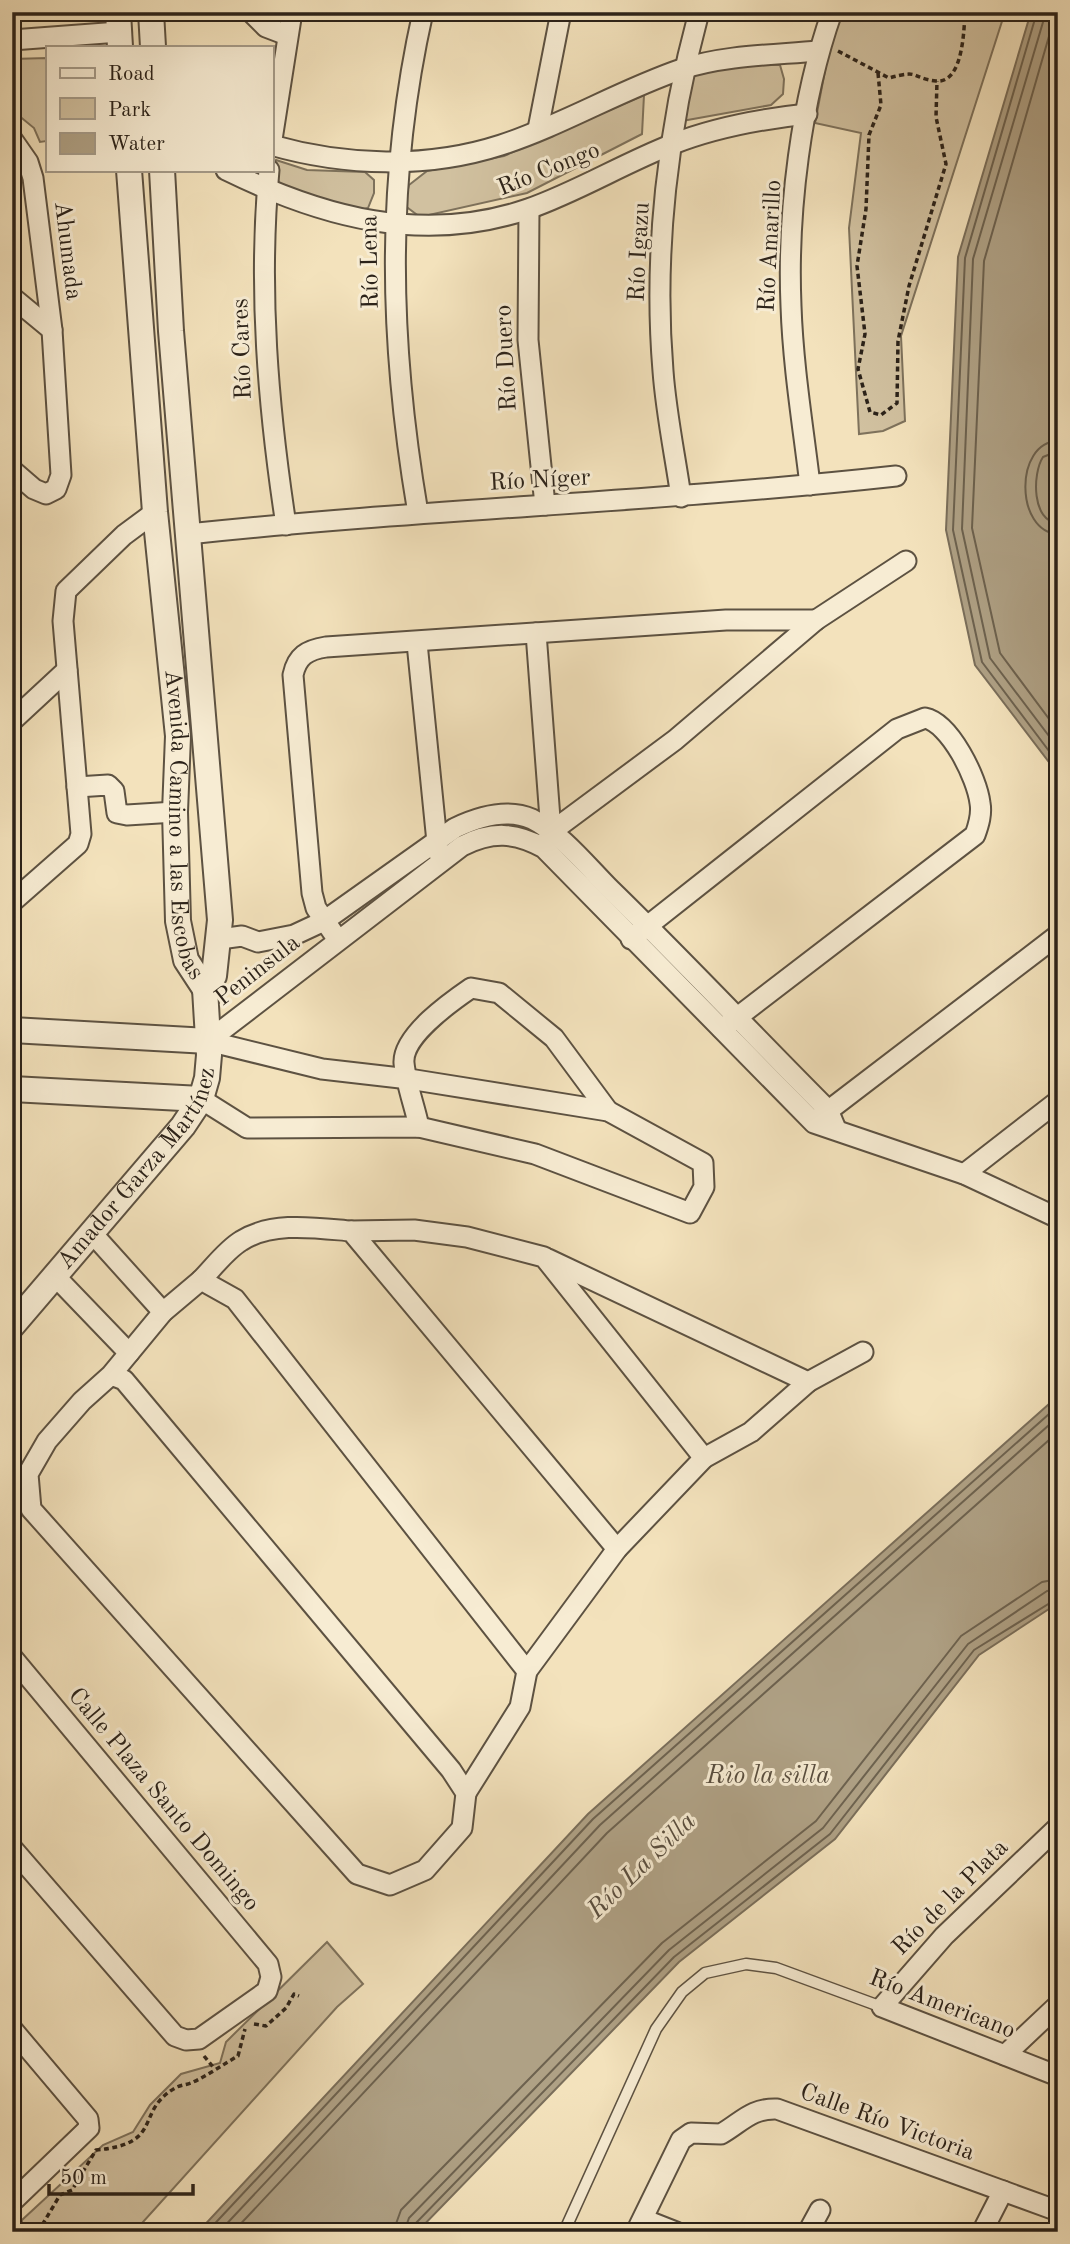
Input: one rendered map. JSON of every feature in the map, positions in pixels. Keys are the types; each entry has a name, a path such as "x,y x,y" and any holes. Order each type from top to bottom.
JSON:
{"street":[{"path":"151,12 153,46"},
{"path":"251,12 265,27 287,35"},
{"path":"273,132 292,12"},
{"name":"Río Lena","path":"418,513 400,389 394,223 398,162 423,12"},
{"path":"538,129 561,12"},
{"name":"Río Igazu","path":"681,497 663,373 661,272 673,144 684,69 699,12"},
{"name":"Río Amarillo","path":"810,485 794,359 791,304 795,198 818,51 832,12"},
{"path":"12,40 119,31"},
{"name":"Río Congo","path":"273,146 346,161 398,162 472,152 502,145 684,69 748,57 818,51"},
{"name":"Río Congo","path":"230,172 267,190 320,210 394,223 445,225 529,209 673,144 737,125 807,114"},
{"name":"Ahumada","path":"12,139 28,162 33,178 52,330 61,452 59,483 52,493 41,493 12,470"},
{"name":"Avenida Camino a las Escobas","path":"129,172 155,512 178,736 175,812 181,942 186,960 205,989 214,976 220,939 171,331 162,172"},
{"name":"Río Cares","path":"269,172 267,380 286,525"},
{"name":"Río Duero","path":"529,209 528,340 545,505"},
{"path":"12,297 52,330"},
{"path":"142,334 171,331"},
{"name":"Río Níger","path":"188,534 418,513 681,497 896,476"},
{"path":"12,902 78,844 81,834 62,601 66,591 124,536 155,512"},
{"path":"548,840 675,740 816,620 906,561"},
{"path":"338,940 324,921 312,893 293,688 295,667 299,658 314,649 748,619 816,620"},
{"path":"536,633 548,840 631,939 729,1024 836,1129 964,1174 1058,1218"},
{"path":"417,643 440,864"},
{"path":"12,721 67,670"},
{"path":"631,939 897,729 925,718 941,725 978,790 980,821 975,835 729,1024"},
{"path":"77,787 108,785 114,791 117,813 127,815 175,812"},
{"name":"Peninsula","path":"220,939 242,936 258,942 276,940 324,921 436,842 478,817 503,814 530,818 548,840"},
{"name":"Peninsula","path":"208,1041 472,841 499,833 548,840"},
{"path":"548,840 647,925 729,1024"},
{"path":"821,1116 1058,935"},
{"path":"419,1127 404,1061 408,1046 441,1008 471,988 499,993 554,1038 608,1111"},
{"name":"Amador Garza Martínez","path":"12,1326 183,1126 201,1099 207,1078 205,989"},
{"path":"12,1030 208,1041 322,1069 409,1079 608,1111 703,1163 704,1187 690,1213 535,1154 419,1127 247,1128 201,1099 12,1089"},
{"path":"964,1174 1058,1101"},
{"path":"808,1381 544,1257 467,1237 414,1230 351,1231 306,1227 279,1229 242,1240 163,1312 111,1375 82,1401 47,1441 28,1474 31,1509 357,1874 390,1885 425,1870 462,1828 466,1793 520,1707 527,1671 617,1549 704,1458 751,1432 808,1381 863,1352"},
{"path":"351,1231 617,1549"},
{"path":"91,1232 163,1312"},
{"path":"544,1257 704,1458"},
{"path":"54,1275 129,1353"},
{"path":"201,1280 235,1299 527,1671"},
{"path":"111,1375 124,1380 451,1770 466,1793"},
{"name":"Calle Plaza Santo Domingo","path":"12,1657 268,1964 271,1977 267,1990 199,2039 186,2040 175,2036 12,1848"},
{"name":"Río de la Plata","path":"882,2007 944,1936 1058,1827"},
{"path":"1005,2055 1058,2005"},
{"name":"Río Americano","path":"882,2007 1058,2076"},
{"path":"12,2029 88,2119 89,2128 12,2202"},
{"name":"Calle Río Victoria","path":"639,2225 681,2140 691,2133 721,2134 747,2114 762,2108 777,2109 1058,2211"},
{"path":"982,2232 1003,2191"},
{"path":"808,2232 820,2210"},
{"path":"639,2225 676,2232"}],"lane":[{"name":"Río Americano","path":"564,2232 656,2029 682,1992 705,1973 746,1964 776,1968 882,2007"}],"path":[{"path":"818,51 836,50 889,78 912,72 937,81 946,80 953,72 963,47 965,12"},
{"path":"878,73 881,104 869,135 866,209 856,266 865,334 858,369 870,412 881,415 897,403 898,341 909,286 946,164 936,117 937,81"},
{"path":"38,2232 60,2196 72,2190 96,2150 119,2148 140,2138 154,2110 175,2088 190,2084 238,2056 247,2022 265,2026 286,2008 294,1994 299,1996"}],"green space":[{"path":"841,12 1005,12 901,336 905,421 883,431 859,434 849,228 861,133 815,123 828,55"},
{"path":"46,58 46,141 40,142 34,128 12,110 12,59"},
{"path":"737,64 780,65 784,79 783,94 771,105 682,121 688,73"},
{"path":"644,95 642,134 527,193 420,217 404,205 409,185 427,171 504,156"},
{"path":"276,160 307,170 365,172 374,180 374,193 368,208 353,213 276,186 273,164"},
{"path":"327,1942 363,1984 337,2007 134,2232 22,2232 22,2220 103,2145 133,2132 150,2105 181,2074 220,2063 226,2042"}],"water":[{"path":"1031,12 1058,12 1058,450 1054,472 1058,560 1058,774 975,665 946,530 958,257"},
{"name":"Rio la silla","path":"1058,1396 1058,1603 979,1655 835,1839 679,1962 417,2232 198,2232 588,1814"}],"water label":[{"name":"Río La Silla","path":"642,1866"}]}
